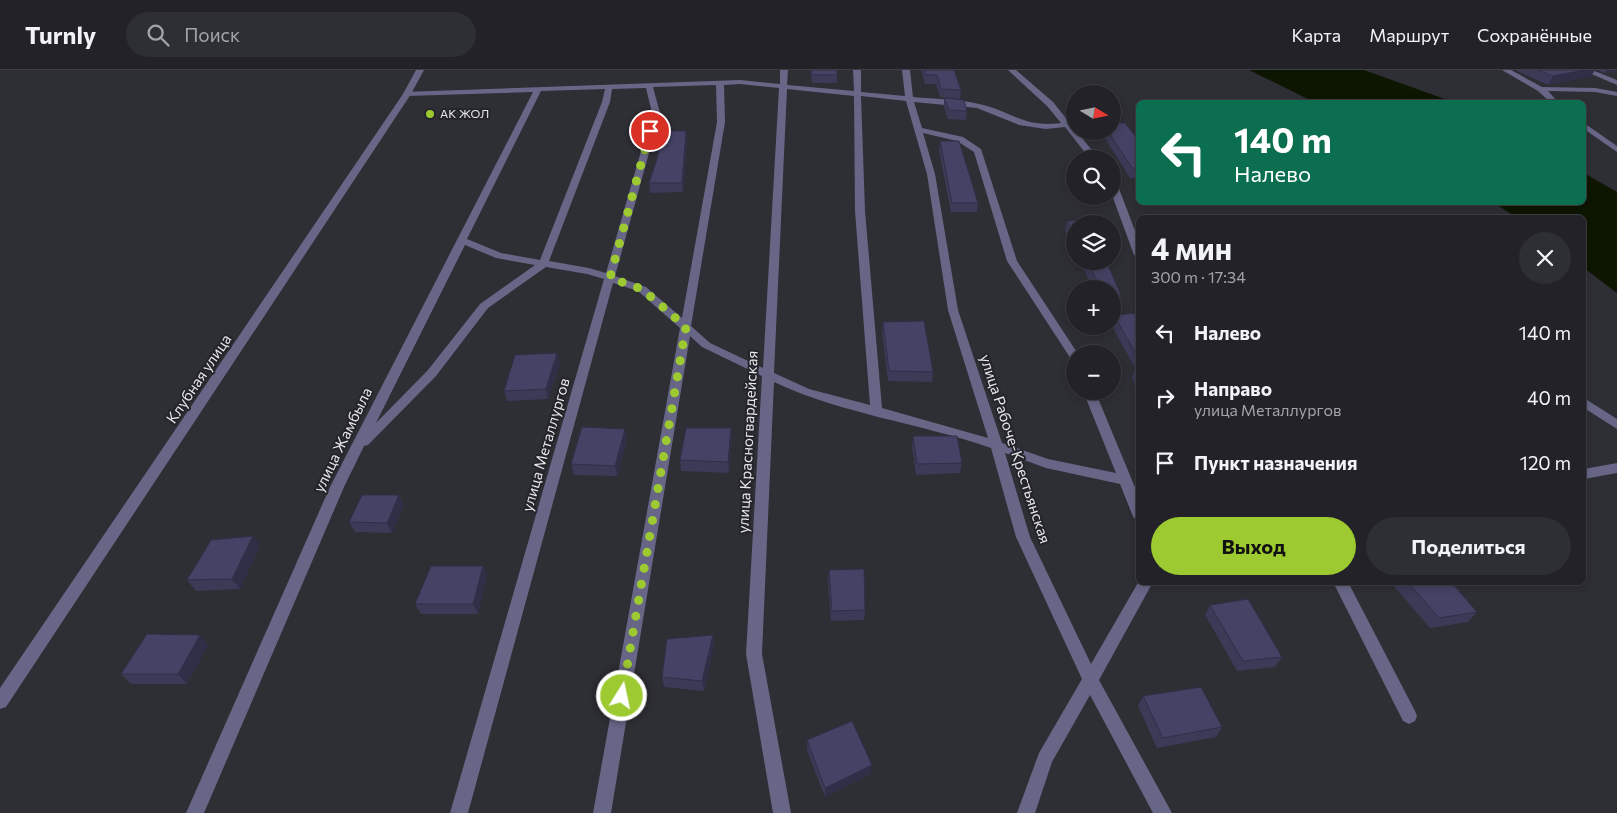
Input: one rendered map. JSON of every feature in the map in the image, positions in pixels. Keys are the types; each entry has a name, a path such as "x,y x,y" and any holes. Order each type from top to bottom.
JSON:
{"street":[{"name":"Клубная улица","path":"0,702 408,94 420,70"},
{"name":"улица Красногвардейская","path":"782,813 754,654 784,70"},
{"path":"857,70 856,94 860,211 876,411"},
{"name":"улица Рабоче-Крестьянская","path":"906,70 909,99 931,174 953,310 997,446 1023,537 1090,681 1163,813"},
{"path":"1012,70 1050,104 1066,122"},
{"path":"1506,70 1541,89 1552,100"},
{"path":"1586,70 1614,81"},
{"path":"1600,76 1617,74"},
{"path":"1595,90 1614,81"},
{"path":"408,94 740,82 978,106 1019,123 1046,127 1066,124"},
{"path":"602,813 721,122 720,83"},
{"name":"улица Металлургов","path":"459,813 656,113 649,86"},
{"path":"356,450 432,373 484,306 543,264 606,102 609,87"},
{"path":"1541,89 1595,90 1617,94"},
{"name":"улица Жамбыла","path":"194,813 333,496 538,90"},
{"path":"1586,127 1617,150"},
{"path":"918,130 960,139 978,151 1012,261 1067,345"},
{"path":"1080,140 1088,150"},
{"path":"1121,205 1136,246"},
{"path":"462,240 499,256 589,271 642,289 706,345 805,392 997,446 1046,463 1125,480"},
{"path":"1093,400 1136,507"},
{"path":"1586,403 1617,425"},
{"path":"1586,474 1617,468"},
{"path":"1026,813 1045,759 1144,585"},
{"path":"1342,585 1410,716"}],"shaded area":[{"path":"1249,70 1364,70 1447,100 1310,100"},
{"path":"1586,174 1617,192 1617,293 1586,270 1586,215 1513,215 1497,205 1586,205"}],"building":[{"path":"811,70 837,70 837,75 812,75"},
{"path":"924,70 954,70 961,90 941,89 937,75 926,75"},
{"path":"1538,70 1585,70 1553,76"},
{"path":"944,98 964,100 967,111 949,110"},
{"path":"1121,123 1125,123 1136,137 1136,168 1132,168 1114,140 1121,140"},
{"path":"662,131 686,131 682,183 649,183 657,159"},
{"path":"940,141 959,141 978,203 952,203"},
{"path":"1092,270 1110,270 1114,280 1096,280"},
{"path":"1136,313 1136,354 1121,327 1121,314"},
{"path":"924,321 933,372 889,371 883,322"},
{"path":"557,353 546,389 504,391 515,355"},
{"path":"582,427 625,429 615,466 571,464"},
{"path":"686,428 731,428 728,462 680,460"},
{"path":"913,436 957,436 962,463 917,464"},
{"path":"362,495 399,495 387,523 349,522"},
{"path":"253,536 232,579 187,580 211,540"},
{"path":"431,566 483,566 473,604 415,604"},
{"path":"864,569 865,610 832,611 829,570"},
{"path":"1411,585 1454,585 1477,612 1439,618"},
{"path":"1248,599 1282,657 1243,661 1210,605"},
{"path":"147,634 200,635 178,674 121,674"},
{"path":"713,635 702,681 662,677 667,639"},
{"path":"1201,687 1222,727 1163,738 1143,696"},
{"path":"852,721 872,765 825,788 807,740"}],"place":[{"name":"АК ЖОЛ","path":"430,114"}],"route":[{"path":"622,696 686,327 642,289 610,278 650,131"}]}
